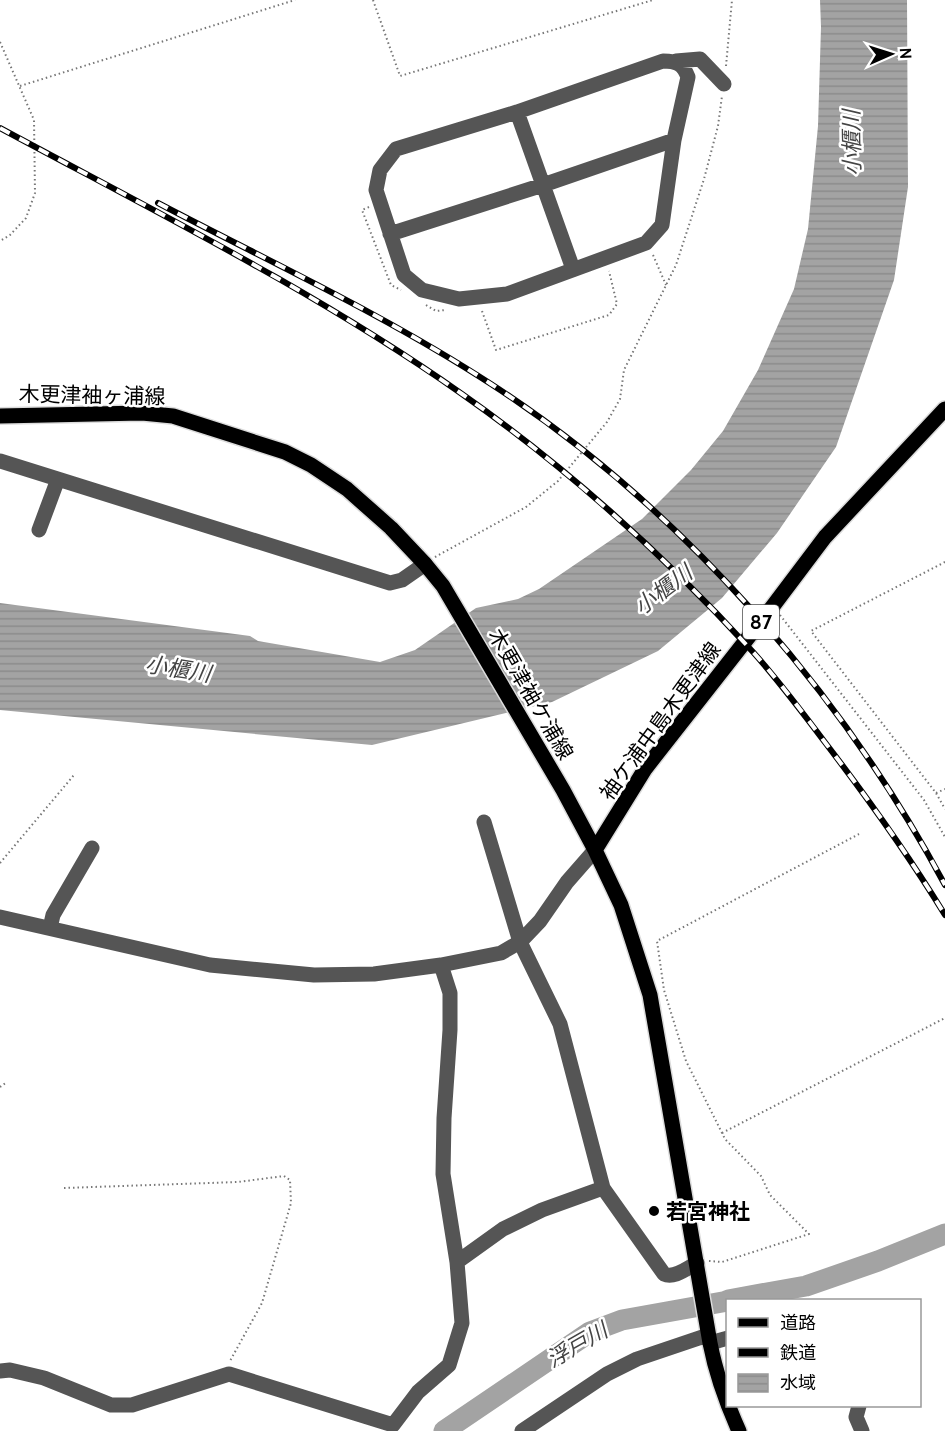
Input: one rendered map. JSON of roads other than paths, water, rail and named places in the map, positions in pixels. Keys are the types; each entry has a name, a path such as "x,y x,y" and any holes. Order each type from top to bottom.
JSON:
{"main road":[{"name":"袖ケ浦中島木更津線","path":"595,850 645,769 825,537 945,408"},
{"name":"木更津袖ヶ浦線","path":"0,416 142,413 173,416 255,440 311,465 347,489 391,528 425,564"},
{"name":"木更津袖ケ浦線","path":"425,564 457,608 563,790 595,850"},
{"path":"595,850 621,905 650,995 709,1335 726,1400"},
{"path":"729,1407 739,1431"}],"street":[{"path":"676,61 684,68 688,77 674,140 662,225 646,243 507,294 459,299 422,290 404,275 376,190 380,170 396,149 517,112 663,61 700,59 724,84"},
{"path":"517,112 573,269"},
{"path":"390,234 674,140"},
{"path":"0,460 390,583 402,580 425,564"},
{"path":"39,530 58,479"},
{"path":"484,822 520,942 560,1024 603,1188 664,1274 673,1275 697,1263"},
{"path":"50,928 53,915 92,848"},
{"path":"0,917 210,965 314,975 374,974 441,965 501,953 520,942 540,921 567,882 595,850"},
{"path":"0,1371 10,1370 44,1378 111,1405 132,1405 229,1374 394,1428 418,1392 449,1365 462,1323 457,1262 443,1174 450,993 441,965"},
{"path":"457,1262 503,1229 543,1210 603,1188"},
{"path":"522,1431 606,1374 637,1359 709,1335 726,1338"},
{"path":"859,1407 856,1417 862,1431"}],"water":[{"name":"小櫃川","path":"820,0 907,0 908,187 894,280 836,447 777,533 722,598 658,651 552,702 372,745 0,710 0,603 250,636 258,641 380,662 415,650 476,608 518,599 539,589 642,519 691,470 723,431 758,370 794,289 808,229 818,126"}],"waterway":[{"name":"浮戸川","path":"734,1299 806,1286 878,1261 945,1234"},
{"name":"浮戸川","path":"444,1431 590,1332 622,1320 726,1301"}],"railway":[{"path":"0,128 177,222 351,321 462,394 577,483 651,548 763,663 873,807 945,915"},
{"path":"158,203 369,312 451,359 560,432 626,486 689,544 749,606 805,672 856,741 903,812 945,885"}],"place":[{"name":"若宮神社","path":"654,1211"}]}
